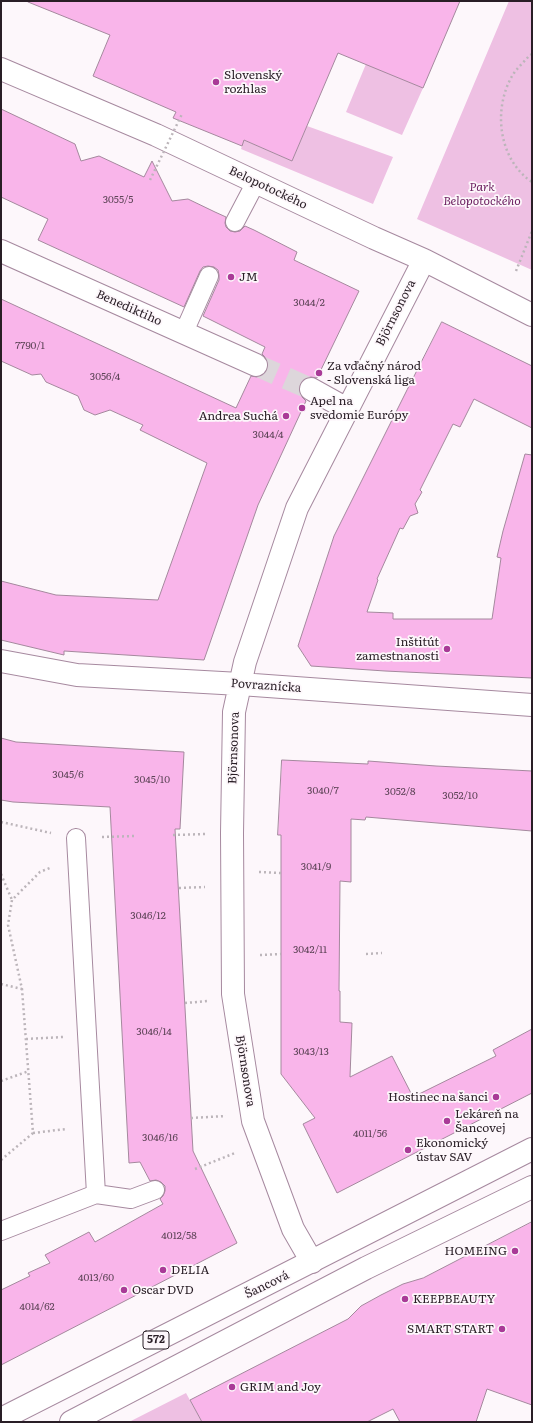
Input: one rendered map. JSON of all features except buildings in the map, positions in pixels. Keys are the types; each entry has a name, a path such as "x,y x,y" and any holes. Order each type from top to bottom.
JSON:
{"street":[{"name":"Belopotockého","path":"1,69 156,135 424,260 532,315"},
{"name":"Benediktiho","path":"1,251 256,365"},
{"name":"Björnsonova","path":"312,1262 293,1229 253,1121 233,994 232,833 234,712 245,662 297,508 424,260"},
{"path":"311,389 347,409"},
{"name":"Povraznícka","path":"1,661 77,675 240,684 532,704"},
{"name":"Šancová","path":"1,1419 532,1149"},
{"path":"71,1422 359,1272 532,1186"}],"lane":[{"path":"235,222 256,182"},
{"path":"184,332 209,276"},
{"path":"76,838 96,1194"},
{"path":"1,1231 96,1194 131,1198 155,1190"}],"path":[{"path":"532,54 512,77 502,102 501,130 509,155 525,177 532,182"},
{"path":"150,180 182,114"},
{"path":"516,271 532,231"},
{"path":"1,822 76,838 135,836"},
{"path":"173,835 232,833"},
{"path":"12,900 40,872"},
{"path":"257,872 281,873"},
{"path":"1,874 12,900 8,925 22,990 33,1133"},
{"path":"179,888 206,887"},
{"path":"366,954 382,953"},
{"path":"256,956 281,954"},
{"path":"1,984 22,990"},
{"path":"185,1003 214,1001"},
{"path":"26,1039 88,1036"},
{"path":"1,1081 29,1071"},
{"path":"191,1118 228,1116"},
{"path":"1,1160 33,1133 93,1126"},
{"path":"195,1169 236,1152"}],"green space":[{"name":"Park Belopotockého","path":"509,1 532,1 532,270 417,219"},
{"path":"366,64 423,88 402,135 346,112"},
{"path":"307,126 393,157 373,204 241,149 244,140 292,161"},
{"path":"186,1393 202,1422 129,1422"}],"tunnel":[{"path":"256,365 311,389"}],"place":[{"name":"Slovenský rozhlas","path":"216,82"},
{"name":"JM","path":"231,277"},
{"name":"Za vďačný národ - Slovenská liga","path":"319,373"},
{"name":"Apel na svedomie Európy","path":"302,408"},
{"name":"Andrea Suchá","path":"286,416"},
{"name":"Inštitút zamestnanosti","path":"447,649"},
{"name":"Hostinec na šanci","path":"496,1097"},
{"name":"Lekáreň na Šancovej","path":"447,1121"},
{"name":"Ekonomický ústav SAV","path":"408,1150"},
{"name":"HOMEING","path":"515,1251"},
{"name":"DELIA","path":"163,1270"},
{"name":"Oscar DVD","path":"124,1290"},
{"name":"KEEPBEAUTY","path":"405,1299"},
{"name":"SMART START","path":"502,1329"},
{"name":"GRIM and Joy","path":"232,1387"}]}
